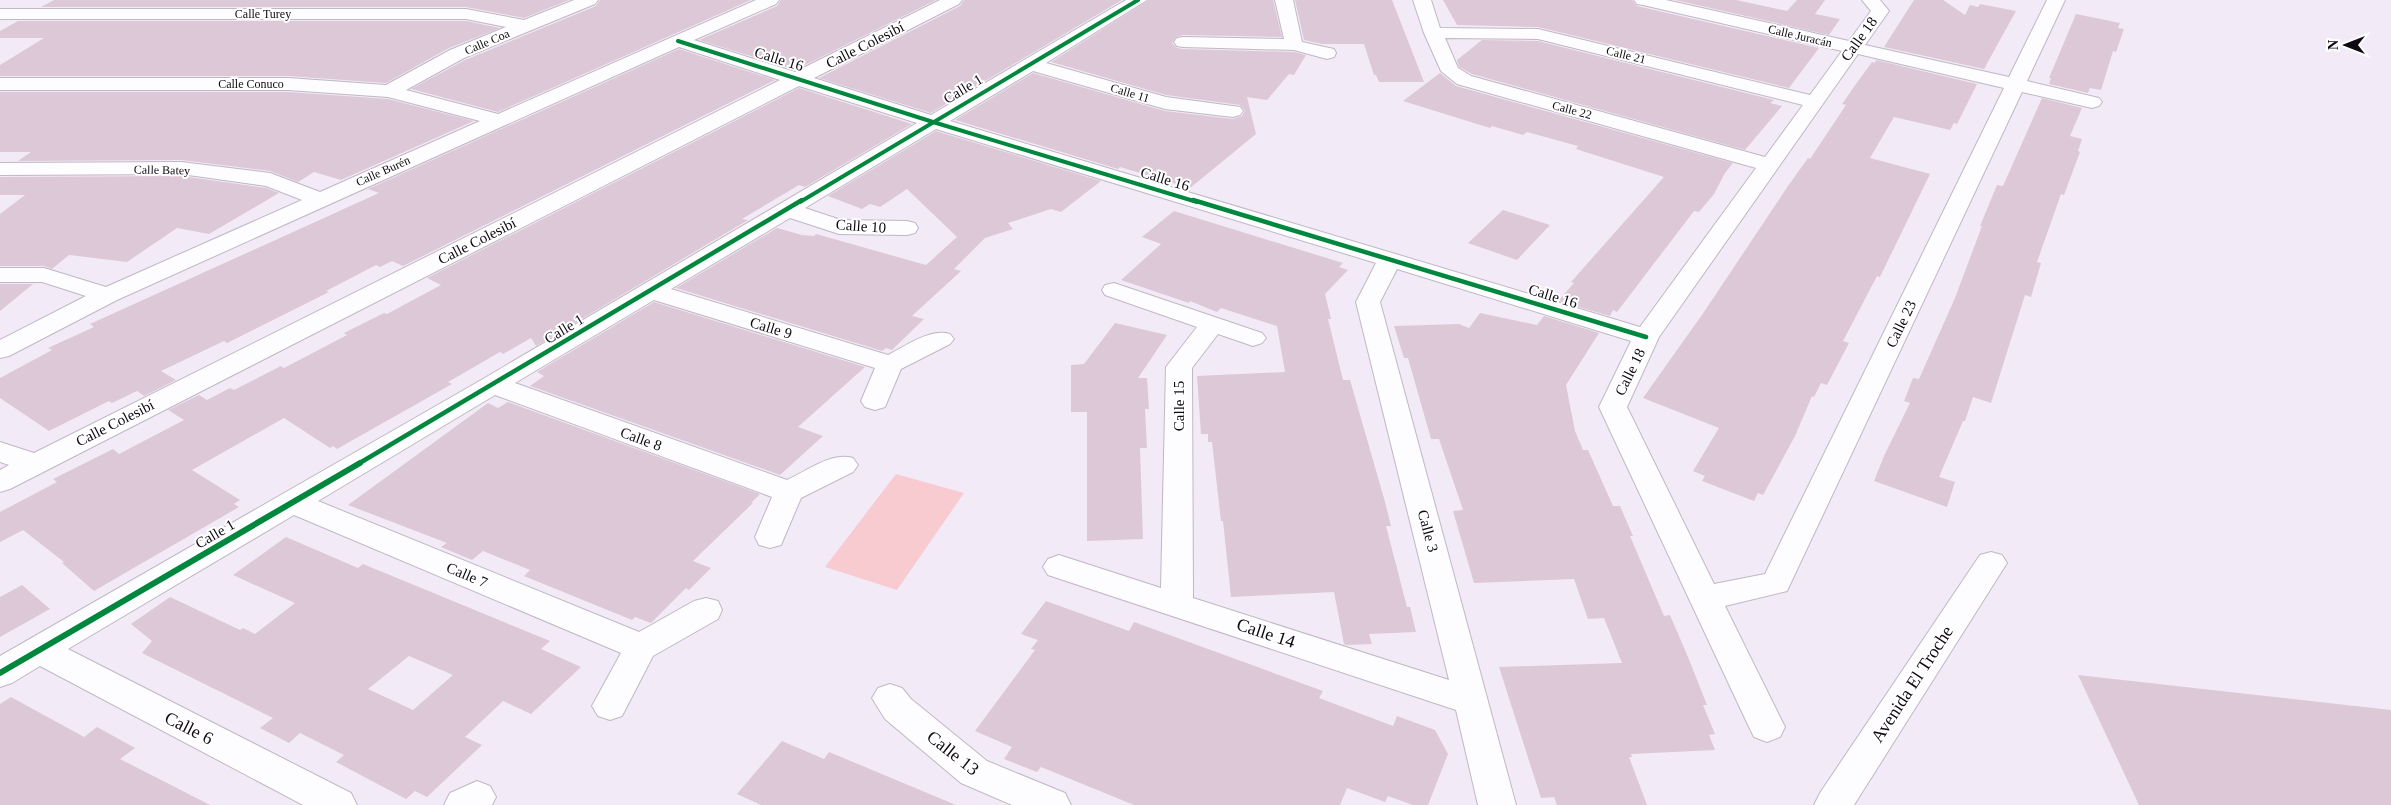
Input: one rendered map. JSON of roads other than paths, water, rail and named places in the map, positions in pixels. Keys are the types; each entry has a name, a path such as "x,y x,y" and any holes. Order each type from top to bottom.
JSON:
{"street":[{"name":"Calle Coa","path":"389,91 457,54 589,0"},
{"name":"Calle Burén","path":"0,350 108,295 770,0"},
{"name":"Calle Colesibí","path":"0,482 953,0"},
{"name":"Calle 1","path":"0,673 493,386 1138,0"},
{"path":"1284,0 1294,45"},
{"name":"Calle 22","path":"1422,0 1433,33 1450,71 1464,80 1770,165"},
{"name":"Calle Juracán","path":"1643,0 2092,102"},
{"name":"Calle 18","path":"1767,727 1613,407 1646,337 1880,10 1871,0"},
{"name":"Calle 23","path":"1706,598 1776,583 2056,0"},
{"name":"Calle Turey","path":"0,14 466,14 524,26"},
{"name":"Calle 21","path":"1433,33 1538,34 1815,102"},
{"name":"Calle 16","path":"678,41 933,122 1646,337"},
{"path":"1183,42 1294,45 1327,53"},
{"name":"Calle 11","path":"1029,64 1165,103 1233,111"},
{"name":"Calle Conuco","path":"0,84 288,84 389,91 498,120"},
{"name":"Calle Batey","path":"0,169 181,168 270,180 320,200"},
{"name":"Calle 10","path":"788,210 839,227 907,228"},
{"name":"Calle 3","path":"1389,261 1368,302 1472,701 1497,805"},
{"path":"0,275 44,275 108,295"},
{"path":"1114,290 1253,338"},
{"name":"Calle 9","path":"652,291 890,364"},
{"name":"Calle 15","path":"1178,604 1180,367 1213,324"},
{"path":"875,401 890,364 941,339"},
{"name":"Calle 8","path":"493,386 789,492"},
{"path":"0,451 35,464"},
{"path":"770,537 789,492 843,465"},
{"name":"Calle 7","path":"294,503 641,647"},
{"name":"Avenida El Troche","path":"1833,805 1991,563"},
{"name":"Calle 14","path":"1059,567 1178,604 1472,701"},
{"path":"610,706 641,647 706,610"},
{"name":"Calle 6","path":"40,650 338,805"},
{"name":"Calle 13","path":"890,698 898,709 974,772 1052,805"}]}
